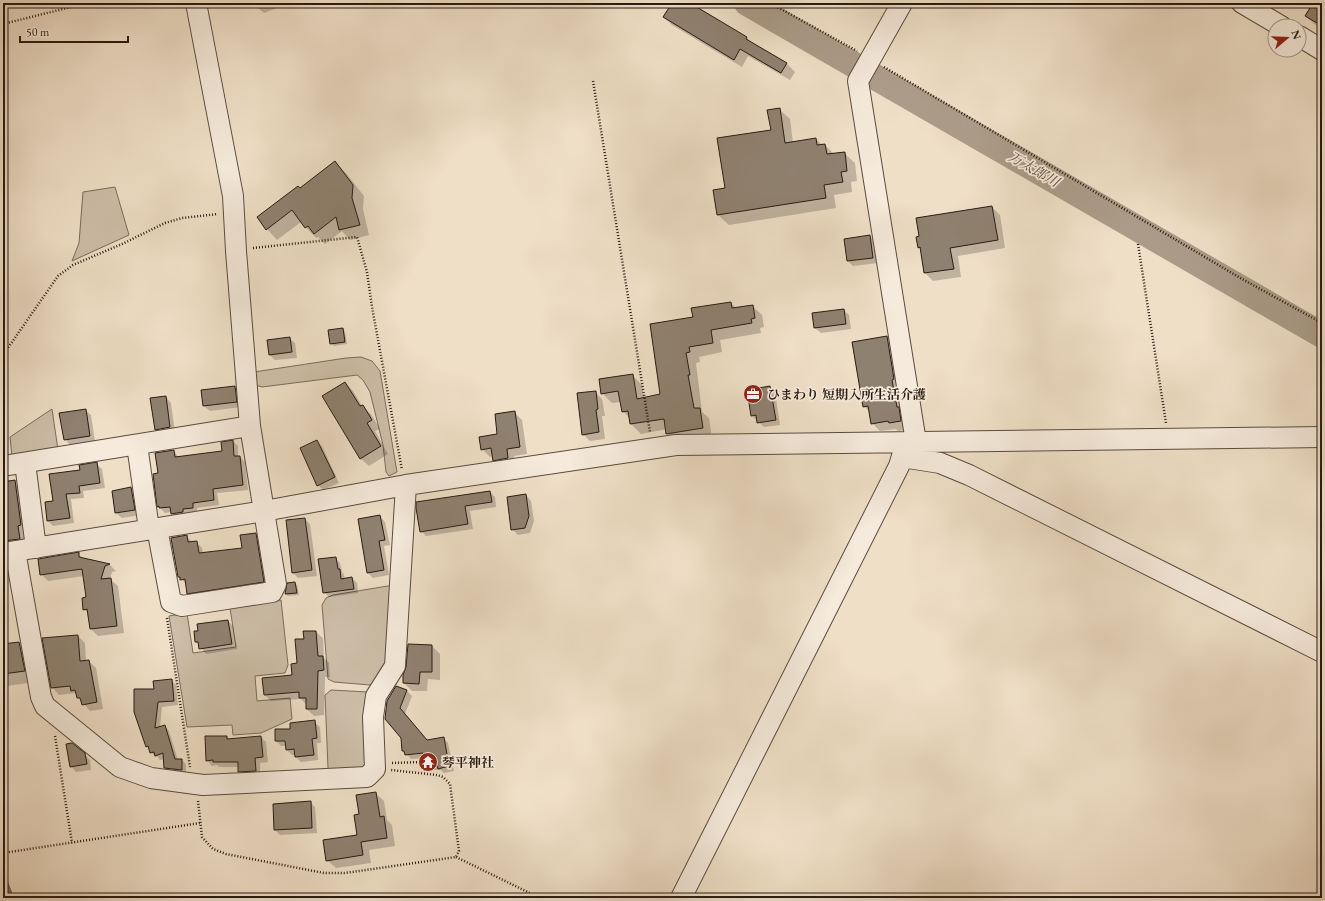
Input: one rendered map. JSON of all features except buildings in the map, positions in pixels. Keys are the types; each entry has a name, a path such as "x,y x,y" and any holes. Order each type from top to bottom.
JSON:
{"street":[{"path":"137,445 153,529 171,602 182,606 272,592 276,584 250,426 233,196 196,3"},
{"path":"681,898 908,447 858,81 902,3"},
{"path":"1242,3 1267,18"},
{"path":"1307,41 1322,50"},
{"path":"3,466 250,426"},
{"path":"406,485 395,666 376,696 373,717 375,766 367,777 203,785 151,778 120,767 45,706 9,552 264,511 406,485 676,445 908,447 1322,437"},
{"path":"908,447 940,463 970,475 1322,652"},
{"path":"25,463 36,548"}],"path":[{"path":"3,24 87,3"},
{"path":"770,3 870,59 1229,271 1322,323"},
{"path":"593,81 653,448"},
{"path":"3,355 58,276 73,266 165,223 182,218 234,212"},
{"path":"236,251 357,236 367,272 372,307 406,485"},
{"path":"1138,244 1169,440"},
{"path":"171,602 166,614 202,837 213,849 226,854 324,873 345,873 456,857 540,898"},
{"path":"51,712 72,842"},
{"path":"375,766 421,762"},
{"path":"375,766 437,775 443,777 450,784 459,851 456,857"},
{"path":"3,853 200,823"}],"shaded area":[{"path":"115,187 129,235 72,261 79,243 83,192"},
{"path":"361,357 372,361 380,371 397,472 389,476 386,472 383,445 370,392 363,380 357,375 262,387 252,384 254,372"},
{"path":"52,409 58,450 12,457 10,437"},
{"path":"394,585 389,662 378,682 370,685 334,682 328,679 322,605 326,598 333,595"},
{"path":"281,600 288,665 285,673 255,676 257,701 290,698 292,719 261,733 233,735 232,725 187,727 169,616 187,613 193,653 236,647 230,608"},
{"path":"331,690 368,692 370,759 357,772 332,773 328,768 325,695"}],"waterway":[{"name":"万太郎川","path":"747,3 1322,335"},
{"path":"1227,3 1238,9"},
{"path":"3,875 12,898"}],"place":[{"name":"ひまわり 短期入所生活介護","path":"753,394"},
{"name":"琴平神社","path":"428,762"}]}
